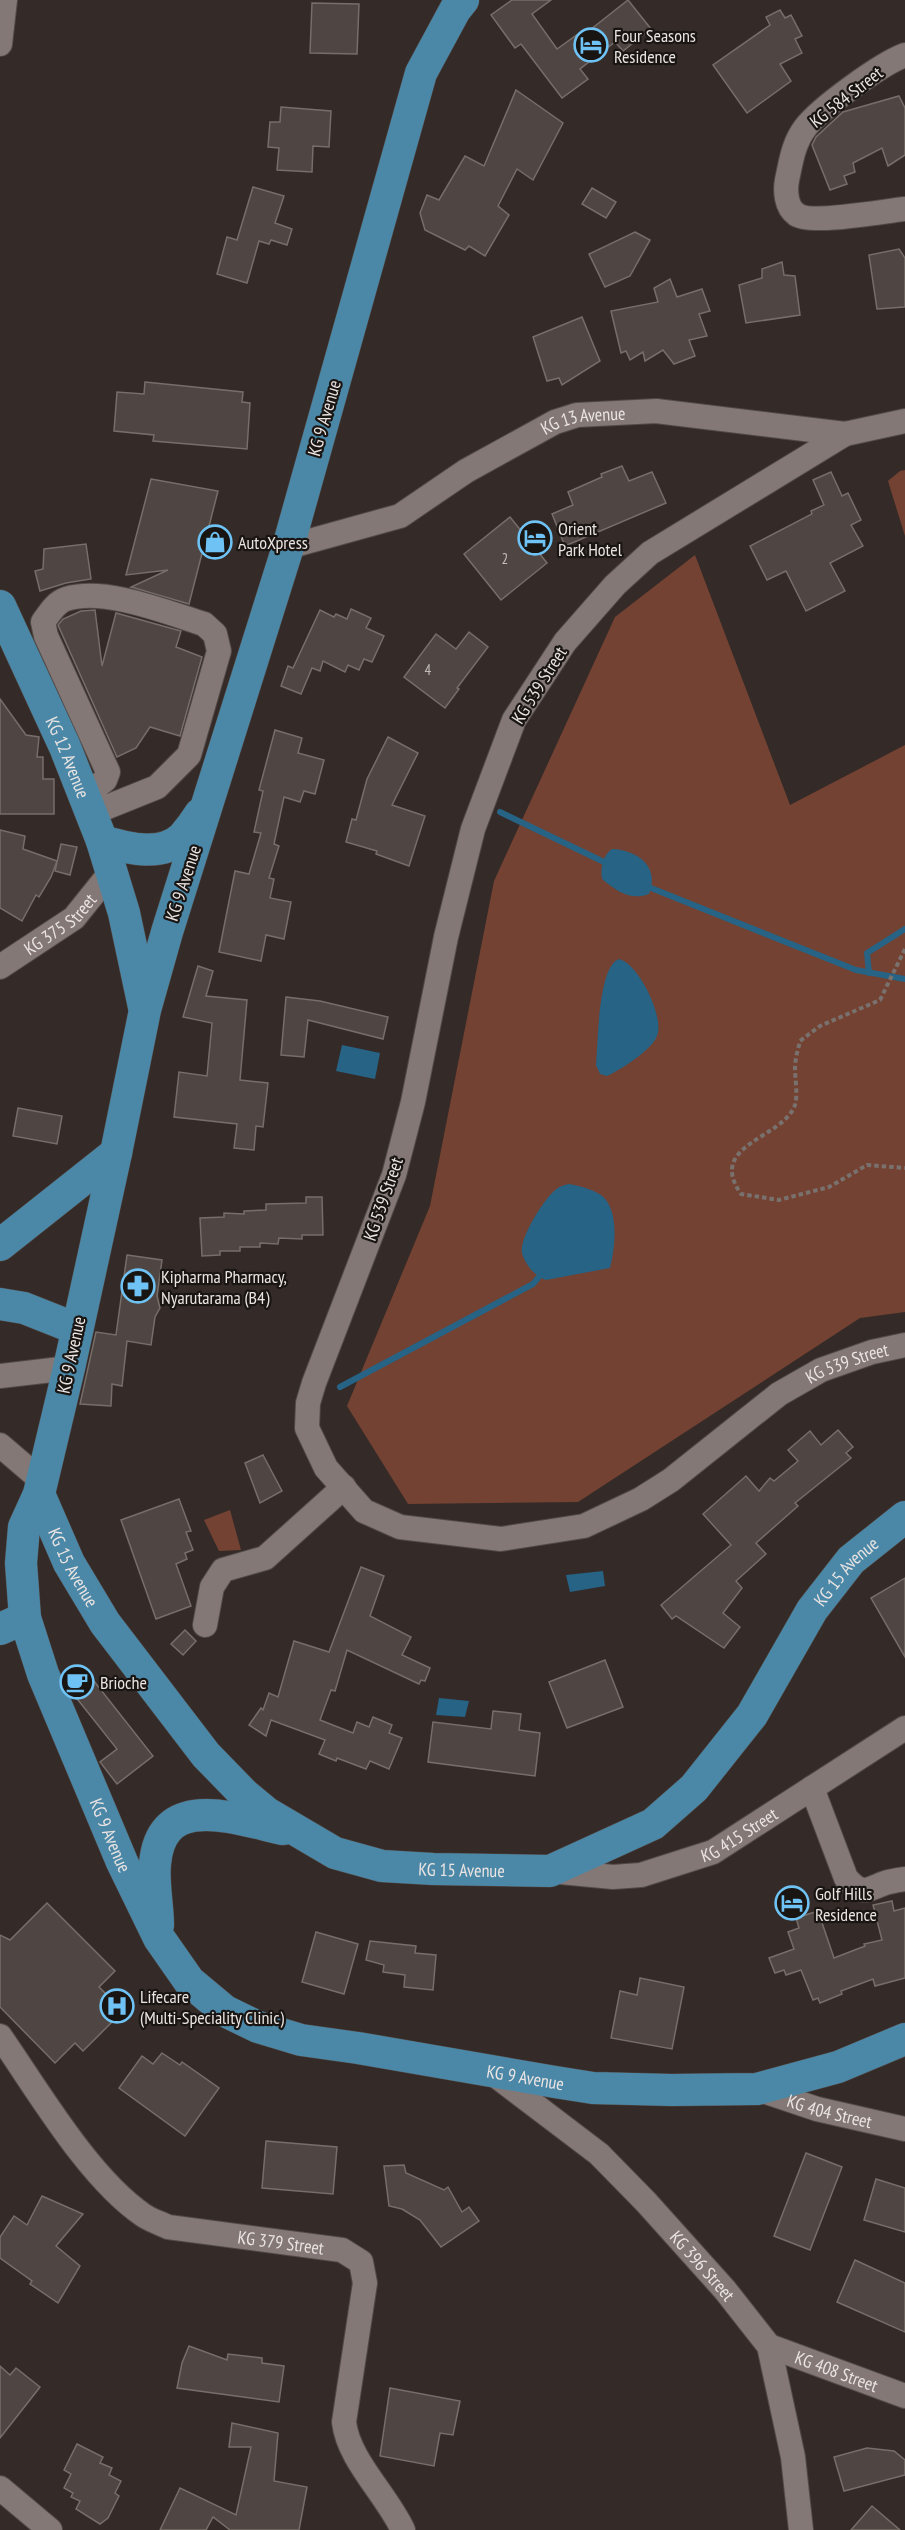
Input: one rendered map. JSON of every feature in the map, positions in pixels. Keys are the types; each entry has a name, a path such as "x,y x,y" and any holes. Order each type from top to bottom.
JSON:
{"main road":[{"name":"KG 9 Avenue","path":"463,0 455,10 421,73 288,547 167,932 145,1010 69,1368 41,1487 24,1527 13,1624 43,1674 122,1862 159,1938 189,1981 225,2012 258,2027 301,2040 593,2088 757,2089 838,2067 905,2039"},
{"name":"KG 12 Avenue","path":"0,606 65,747 92,817 124,913 145,1010"},
{"path":"92,817 150,850 166,848 182,838 207,807"},
{"path":"124,913 167,932"},
{"path":"0,1245 116,1153"},
{"path":"0,1304 24,1308 77,1329"},
{"name":"KG 15 Avenue","path":"41,1487 53,1530 69,1563 105,1623 206,1755 244,1794 267,1813 335,1852 382,1866 550,1871 653,1824 681,1802 694,1788 752,1715 812,1610 851,1560 905,1517"},
{"path":"0,1559 24,1527"},
{"path":"159,1938 155,1864 161,1840 173,1823 190,1815 215,1814 301,1833"}],"street":[{"path":"0,44 5,0"},
{"name":"KG 584 Street","path":"905,55 877,70 819,115 805,129 793,150 786,185 787,202 796,214 812,219 905,209"},
{"name":"KG 13 Avenue","path":"288,547 400,516 466,471 555,422 577,415 656,411 845,434 905,421"},
{"name":"KG 539 Street","path":"845,434 650,553 615,585 565,642 514,720 473,829 446,937 413,1102 394,1175 329,1338 308,1403 307,1428 326,1468 364,1511 400,1527 501,1539 584,1526 641,1499 671,1480 779,1394 821,1370 872,1352 905,1345"},
{"path":"108,595 204,624 215,634 219,651 189,755 157,788 92,817 108,772 46,636 44,622 54,608 65,599 108,595"},
{"name":"KG 375 Street","path":"0,967 74,918 111,872"},
{"path":"0,1376 69,1368"},
{"path":"0,1445 41,1487"},
{"path":"205,1625 212,1587 223,1570 269,1555 344,1487"},
{"name":"KG 415 Street","path":"550,1871 613,1877 641,1875 713,1852 905,1728"},
{"path":"812,1788 846,1878 854,1888 867,1891 886,1883 905,1879"},
{"name":"KG 379 Street","path":"0,2036 82,2154 114,2191 144,2216 168,2227 342,2250 361,2262 365,2283 344,2422 346,2437 352,2450 393,2509 403,2530"},
{"name":"KG 396 Street","path":"488,2070 599,2154 646,2202 725,2290 769,2346 793,2457 801,2530"},
{"name":"KG 404 Street","path":"757,2089 817,2109 905,2129"},
{"name":"KG 408 Street","path":"769,2346 905,2396"},
{"path":"0,2488 50,2530"}],"path":[{"path":"905,949 880,1000 820,1026 800,1041 795,1065 795,1104 785,1122 739,1152 733,1168 735,1185 741,1194 779,1200 829,1187 867,1165 905,1168"}],"shaded area":[{"path":"905,470 905,536 888,481 900,471"},
{"path":"695,555 790,805 905,745 905,1312 860,1318 578,1502 408,1504 347,1406 430,1206 494,881 615,617"},
{"path":"230,1510 241,1550 219,1551 204,1520"}],"water":[{"path":"612,849 622,850 638,857 649,868 652,884 649,894 636,896 624,894 602,879 603,862"},
{"path":"619,959 634,970 648,992 654,1004 658,1027 657,1036 649,1047 607,1076 600,1074 596,1065 600,1006 607,975 612,965"},
{"path":"342,1045 380,1053 375,1079 336,1071"},
{"path":"569,1184 594,1191 607,1201 614,1219 610,1268 546,1280 534,1273 528,1266 523,1257 522,1247 528,1230 544,1203 557,1189"},
{"path":"603,1571 605,1586 570,1592 566,1575"},
{"path":"439,1698 469,1701 465,1717 436,1715"}],"building":[{"path":"512,0 551,0 532,14 557,49 578,34 581,37 628,0 651,29 623,51 615,42 580,69 588,79 562,98 521,44 515,48 491,15"},
{"path":"312,3 359,4 357,54 310,53"},
{"path":"780,10 785,18 791,15 802,36 795,39 802,53 780,64 791,81 747,113 713,65 770,25 766,17"},
{"path":"516,90 563,123 533,180 517,169 498,206 509,215 485,256 469,246 465,250 425,230 420,213 427,195 439,200 465,156 484,166"},
{"path":"899,96 905,108 905,155 888,166 882,148 853,163 855,172 844,176 847,184 830,190 812,145 816,137 843,112"},
{"path":"281,107 331,111 329,147 313,146 312,172 277,170 279,148 268,147 270,122 280,122"},
{"path":"253,187 284,196 275,223 292,229 287,245 271,240 269,244 259,241 247,283 217,274 227,237 237,240"},
{"path":"592,188 616,202 606,218 582,204"},
{"path":"635,232 650,240 630,276 605,287 589,254"},
{"path":"899,249 905,258 905,307 877,309 869,255"},
{"path":"782,262 784,275 795,276 800,315 746,323 739,285 762,278 762,269"},
{"path":"670,279 677,297 702,289 710,311 699,314 707,336 689,340 695,356 674,364 663,350 645,361 643,352 630,360 626,351 621,353 611,311 658,302 654,288"},
{"path":"582,317 600,361 562,385 559,378 547,381 533,337"},
{"path":"145,382 243,392 242,402 250,403 247,449 153,441 154,435 114,431 117,392 144,394"},
{"path":"622,466 629,481 652,472 666,503 565,546 552,514 573,505 568,492 602,477 601,474"},
{"path":"831,472 842,496 848,493 861,520 851,525 863,546 830,563 845,591 806,611 786,571 767,580 750,546 812,514 811,511 824,505 813,480"},
{"path":"151,479 218,491 189,604 131,587 168,570 126,575"},
{"path":"510,517 547,563 501,600 464,554"},
{"path":"86,544 91,579 66,583 40,591 35,571 43,569 44,549"},
{"path":"351,609 371,618 366,628 384,636 372,662 364,659 359,670 348,665 345,672 323,661 320,671 312,668 301,694 281,686 288,666 293,668 320,610 334,617 336,614 347,619"},
{"path":"95,610 102,666 116,613 181,631 176,647 202,657 180,736 150,727 136,748 117,757 58,625 63,619 81,611"},
{"path":"469,632 488,647 445,708 404,677 436,634 456,649"},
{"path":"0,699 26,735 39,737 37,757 43,757 43,779 54,779 54,814 0,814"},
{"path":"275,730 302,738 298,753 324,760 315,794 304,791 300,802 284,797 274,844 279,846 269,878 274,879 270,898 291,902 284,939 266,935 261,961 219,952 235,871 249,874 261,833 254,832 263,791 259,790"},
{"path":"388,737 418,753 392,805 425,816 409,866 376,854 377,851 346,842 352,819 356,820 367,779"},
{"path":"0,830 25,836 23,849 57,861 51,877 39,897 36,895 22,921 0,908"},
{"path":"61,844 77,847 70,875 55,871"},
{"path":"198,966 213,971 206,996 247,1000 240,1080 268,1083 263,1127 256,1126 254,1150 234,1148 237,1124 174,1117 179,1072 207,1076 212,1023 183,1017"},
{"path":"286,997 320,1001 388,1017 383,1039 308,1020 304,1057 281,1055"},
{"path":"18,1108 62,1116 57,1144 13,1136"},
{"path":"306,1197 322,1197 323,1235 302,1235 302,1239 279,1238 278,1244 260,1243 260,1247 240,1247 240,1251 220,1251 220,1255 202,1256 200,1218 224,1217 224,1213 244,1214 244,1211 266,1210 266,1204 306,1203"},
{"path":"127,1255 162,1260 157,1296 160,1308 155,1317 151,1345 127,1341 122,1386 112,1384 111,1406 80,1404 96,1332 116,1335"},
{"path":"838,1430 853,1447 846,1453 851,1458 795,1503 798,1506 756,1543 766,1554 736,1581 742,1588 723,1613 740,1627 724,1648 676,1616 672,1619 661,1605 731,1545 703,1514 746,1476 759,1491 770,1478 774,1481 798,1461 788,1450 810,1431 821,1445"},
{"path":"263,1455 282,1491 260,1503 245,1463"},
{"path":"179,1499 191,1531 186,1532 193,1550 185,1553 187,1559 176,1564 191,1606 156,1619 121,1520"},
{"path":"361,1567 384,1576 370,1616 411,1637 402,1655 430,1668 425,1681 421,1680 419,1684 347,1650 335,1691 331,1690 320,1720 353,1733 357,1722 369,1727 373,1717 392,1725 389,1733 402,1738 389,1769 370,1761 366,1769 319,1754 325,1740 271,1720 266,1736 249,1725 261,1708 263,1710 269,1693 278,1697 294,1641 329,1652"},
{"path":"905,1578 905,1657 871,1598"},
{"path":"185,1630 196,1641 183,1655 171,1644"},
{"path":"605,1660 623,1707 567,1728 549,1682"},
{"path":"86,1671 153,1756 117,1784 100,1762 117,1749 67,1686"},
{"path":"493,1711 521,1714 519,1730 540,1733 535,1776 428,1762 433,1722 491,1729"},
{"path":"892,1901 894,1911 905,1908 905,1978 875,1986 873,1979 841,1991 842,1994 820,2003 818,1998 813,2000 801,1970 786,1975 784,1970 775,1973 769,1958 794,1949 788,1932 799,1928 796,1918 818,1911 834,1958 865,1946 864,1944 882,1940 873,1905"},
{"path":"47,1903 115,1971 99,1987 123,2011 83,2051 75,2043 55,2063 0,2007 0,1935 10,1940"},
{"path":"316,1932 358,1944 344,1994 302,1982"},
{"path":"370,1941 416,1946 415,1953 436,1955 433,1990 404,1987 405,1975 383,1972 384,1965 366,1960"},
{"path":"640,1978 684,1987 672,2049 611,2038 620,1991 637,1995"},
{"path":"162,2053 180,2065 182,2062 219,2088 185,2136 119,2088 142,2056 153,2064"},
{"path":"266,2141 337,2147 333,2194 262,2188"},
{"path":"806,2153 842,2167 810,2250 774,2236"},
{"path":"404,2165 406,2173 444,2190 448,2187 462,2212 469,2207 479,2221 441,2247 420,2220 402,2209 389,2206 384,2166"},
{"path":"876,2179 905,2188 905,2232 864,2220"},
{"path":"42,2196 83,2214 56,2246 80,2266 58,2303 30,2284 32,2281 0,2258 0,2237 14,2216 27,2225"},
{"path":"855,2260 905,2283 905,2332 837,2302"},
{"path":"189,2346 227,2360 228,2354 262,2358 262,2363 284,2366 279,2402 177,2388 182,2363"},
{"path":"0,2366 10,2375 16,2368 40,2387 0,2438"},
{"path":"390,2388 460,2401 453,2435 440,2433 434,2466 380,2456"},
{"path":"232,2423 278,2433 274,2481 307,2487 299,2530 230,2530 213,2517 206,2530 160,2530 180,2488 236,2515 251,2447 229,2447"},
{"path":"77,2444 103,2457 100,2463 112,2468 109,2475 121,2481 115,2493 119,2496 108,2518 100,2524 76,2509 80,2501 71,2497 73,2493 64,2488 71,2474 64,2470"},
{"path":"867,2448 894,2451 905,2460 905,2475 844,2491 834,2457"},
{"path":"872,2506 900,2530 851,2530"}],"waterway":[{"path":"500,812 604,862"},
{"path":"651,888 856,970 905,979"},
{"path":"869,973 867,953 905,929"},
{"path":"340,1387 533,1284 538,1278"}],"place":[{"name":"Four Seasons Residence","path":"591,45"},
{"name":"Orient Park Hotel","path":"535,538"},
{"name":"AutoXpress","path":"215,542"},
{"name":"Kipharma Pharmacy, Nyarutarama (B4)","path":"138,1286"},
{"name":"Brioche","path":"77,1682"},
{"name":"Golf Hills Residence","path":"792,1903"},
{"name":"Lifecare (Multi-Speciality Clinic)","path":"117,2006"}]}
